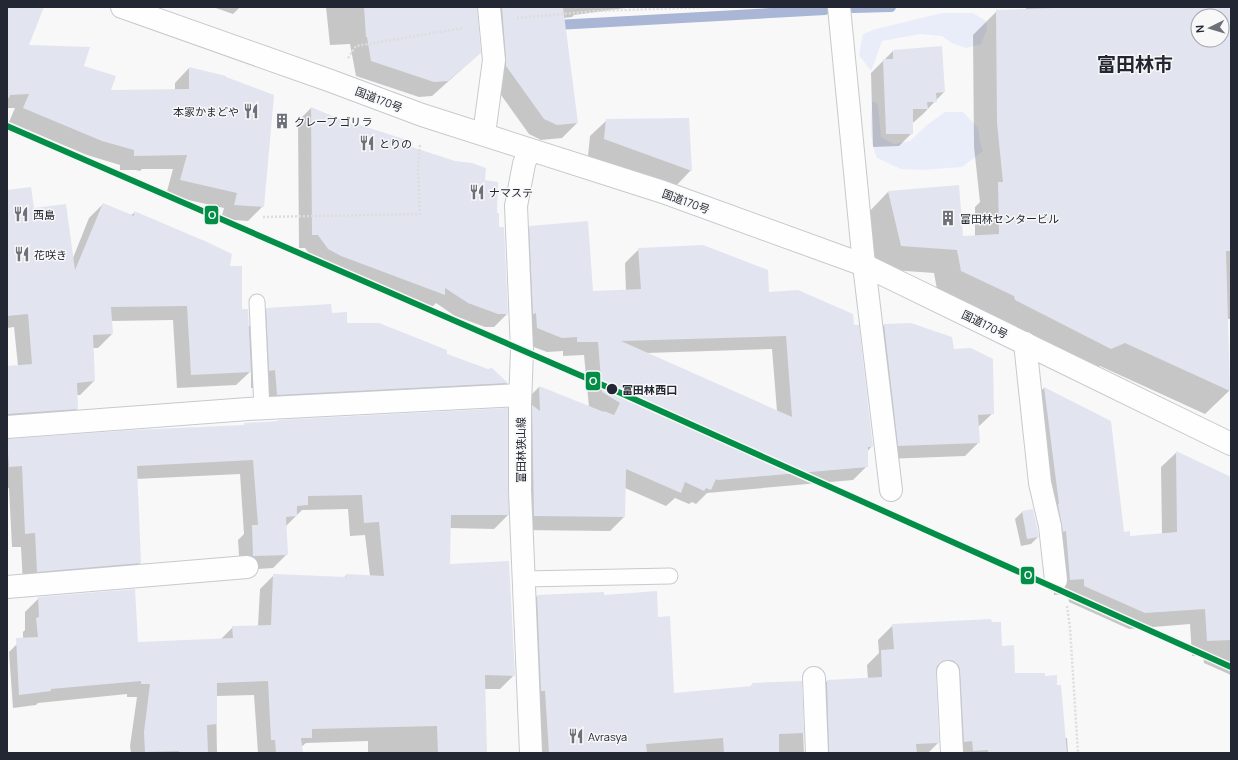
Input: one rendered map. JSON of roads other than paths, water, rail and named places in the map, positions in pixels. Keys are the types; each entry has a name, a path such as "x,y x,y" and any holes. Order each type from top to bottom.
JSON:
{"main road":[{"name":"国道170号","path":"122,7 422,115 663,192 864,265 1231,444"},
{"path":"839,7 864,265 890,490"},
{"path":"484,134 494,60 490,14"},
{"name":"富田林狭山線","path":"529,150 524,164 516,206 522,350 520,395 520,491 531,753"},
{"path":"1025,343 1040,483 1050,526 1056,580"},
{"path":"7,427 262,408 520,395"},
{"path":"7,587 247,567"},
{"path":"948,672 952,753"},
{"path":"814,678 817,753"}],"lane":[{"path":"257,302 262,408"},
{"path":"524,579 670,576"}],"waterway":[{"path":"853,8 891,7"},
{"path":"556,25 825,10"}],"place":[{"name":"本家かまどや","path":"251,111"},
{"name":"クレープ ゴリラ","path":"282,121"},
{"name":"とりの","path":"367,143"},
{"name":"ナマステ","path":"477,192"},
{"name":"西島","path":"21,214"},
{"name":"富田林センタービル","path":"948,218"},
{"name":"花咲き","path":"22,254"},
{"name":"富田林西口","path":"612,389"},
{"name":"Avrasya","path":"576,736"}],"district":[{"name":"富田林市","path":"1135,64"}]}
